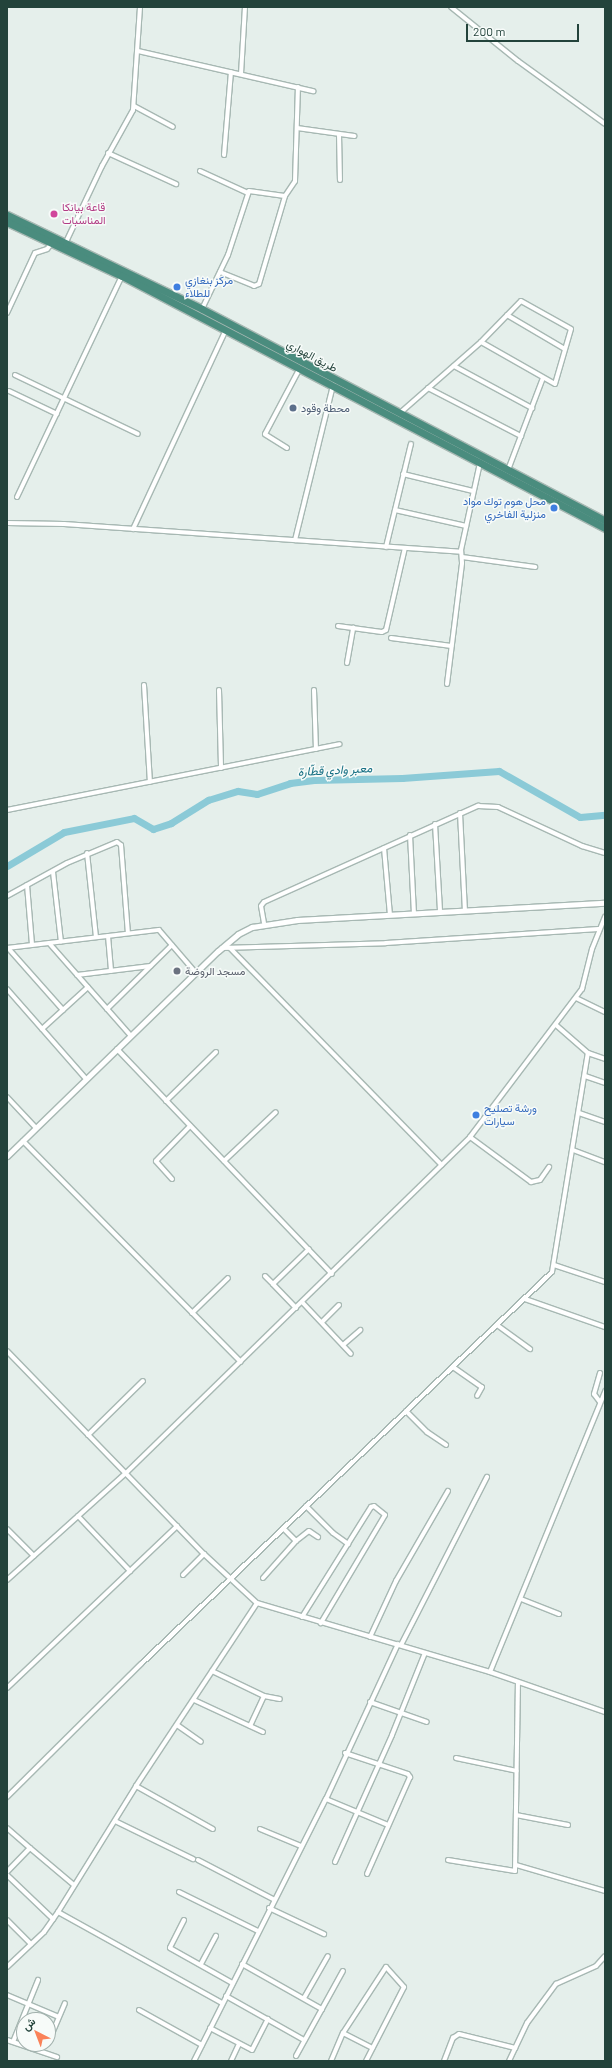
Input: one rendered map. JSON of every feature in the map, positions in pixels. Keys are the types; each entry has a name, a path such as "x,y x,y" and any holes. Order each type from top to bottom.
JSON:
{"highway":[{"name":"طريق الهواري","path":"7,214 53,242 122,276 480,462 605,521"},
{"name":"طريق الهواري","path":"7,222 66,242 202,310 508,470 605,528"}],"street":[{"path":"66,242 108,153 134,106 140,7"},
{"path":"241,74 245,7"},
{"path":"450,7 518,61 605,124"},
{"path":"138,52 313,90"},
{"path":"224,155 231,72"},
{"path":"220,272 254,286 259,284 285,196 295,179 298,87"},
{"path":"134,106 173,127"},
{"path":"297,128 354,136"},
{"path":"339,134 340,180"},
{"path":"108,153 176,184"},
{"path":"200,170 248,193"},
{"path":"202,310 228,255 248,193 254,190 285,196"},
{"path":"7,313 35,254 47,249 53,242"},
{"path":"17,497 65,399 122,276"},
{"path":"399,414 481,342 520,302 525,302 570,328 557,383 553,384 481,342"},
{"path":"507,315 565,348"},
{"path":"133,529 226,330"},
{"path":"454,366 532,408"},
{"path":"287,448 265,434 300,368"},
{"path":"15,375 138,434"},
{"path":"508,470 543,378"},
{"path":"295,540 333,385"},
{"path":"428,388 521,436"},
{"path":"9,391 57,414"},
{"path":"386,547 411,444"},
{"path":"447,684 462,558 461,552 480,462"},
{"path":"404,474 473,491"},
{"path":"395,510 466,526"},
{"path":"7,524 133,529 461,552"},
{"path":"338,626 382,632 386,630 405,548"},
{"path":"462,558 535,567"},
{"path":"347,663 353,628"},
{"path":"391,638 452,646"},
{"path":"144,685 150,782"},
{"path":"219,690 221,768"},
{"path":"314,690 316,749"},
{"path":"7,810 340,744"},
{"path":"264,923 261,908 264,902 435,824 485,804 498,807 567,839 605,853"},
{"path":"460,813 464,911"},
{"path":"435,824 440,912"},
{"path":"410,836 414,914"},
{"path":"7,896 87,853 120,842 128,934"},
{"path":"384,848 390,915"},
{"path":"87,853 96,937"},
{"path":"53,872 61,942"},
{"path":"27,885 32,945"},
{"path":"7,1156 221,948 238,934 264,923 605,903"},
{"path":"7,1580 126,1474 332,1274 470,1137 556,1025 585,984 592,949 605,917"},
{"path":"221,948 386,943 599,929"},
{"path":"8,948 160,930 196,973"},
{"path":"108,936 111,971"},
{"path":"49,943 131,1036"},
{"path":"107,1009 172,945"},
{"path":"8,948 63,1010"},
{"path":"230,948 442,1165"},
{"path":"77,975 151,966"},
{"path":"42,1029 88,987"},
{"path":"7,989 86,1079"},
{"path":"576,998 605,1012"},
{"path":"556,1025 588,1053 605,1059"},
{"path":"117,1050 332,1274"},
{"path":"166,1101 216,1052"},
{"path":"7,1797 230,1579 552,1272 588,1053"},
{"path":"584,1076 605,1083"},
{"path":"7,1097 36,1128"},
{"path":"224,1161 276,1112"},
{"path":"578,1113 605,1122"},
{"path":"172,1179 156,1161 190,1126"},
{"path":"470,1137 531,1182 540,1180 549,1167"},
{"path":"23,1140 240,1362"},
{"path":"573,1150 605,1162"},
{"path":"273,1284 309,1249"},
{"path":"554,1265 605,1282"},
{"path":"265,1276 296,1308"},
{"path":"192,1313 228,1278"},
{"path":"525,1299 605,1327"},
{"path":"302,1302 351,1354"},
{"path":"322,1322 339,1305"},
{"path":"497,1325 530,1349"},
{"path":"343,1345 360,1330"},
{"path":"7,1351 204,1554 258,1603 302,1618 425,1652 490,1672 604,1711 605,1706"},
{"path":"453,1367 482,1387 477,1396"},
{"path":"600,1373 594,1394 600,1402"},
{"path":"88,1435 143,1380"},
{"path":"490,1672 522,1599 605,1391"},
{"path":"406,1411 427,1432 446,1445"},
{"path":"194,2061 269,1908 326,1799 345,1753 370,1702 487,1477"},
{"path":"370,1637 396,1581 448,1491"},
{"path":"306,1506 333,1533 348,1544"},
{"path":"302,1618 371,1507 384,1513 321,1623"},
{"path":"78,1516 130,1570"},
{"path":"7,1688 177,1526"},
{"path":"284,1528 296,1540"},
{"path":"7,1529 34,1556"},
{"path":"263,1578 296,1540 309,1532 318,1537"},
{"path":"183,1575 204,1554"},
{"path":"522,1599 559,1614"},
{"path":"8,1964 31,1944 58,1912 136,1786 258,1603"},
{"path":"335,1862 401,1714 425,1652"},
{"path":"212,1671 264,1696 280,1699"},
{"path":"448,1860 513,1872 516,1864 518,1682"},
{"path":"250,1726 264,1696"},
{"path":"194,1700 263,1732"},
{"path":"370,1702 427,1722"},
{"path":"176,1725 200,1742"},
{"path":"345,1753 379,1763 408,1774 410,1777 367,1874"},
{"path":"456,1758 517,1771"},
{"path":"136,1786 213,1829"},
{"path":"326,1799 388,1825"},
{"path":"516,1815 568,1826"},
{"path":"115,1821 274,1899"},
{"path":"7,1828 74,1885"},
{"path":"260,1829 301,1846"},
{"path":"7,1872 30,1848"},
{"path":"516,1864 605,1891"},
{"path":"7,1875 53,1919"},
{"path":"179,1892 258,1931"},
{"path":"269,1908 324,1934"},
{"path":"58,1912 222,2003"},
{"path":"7,1920 31,1944"},
{"path":"184,1920 170,1947 232,1982"},
{"path":"201,1964 216,1936"},
{"path":"304,1998 328,1956"},
{"path":"509,2061 531,2017 556,1984 596,1966 605,1956"},
{"path":"242,1964 322,2009"},
{"path":"331,2061 343,2034 386,1967 404,1988 366,2061"},
{"path":"296,2056 343,1971"},
{"path":"12,2042 38,1980"},
{"path":"7,1995 59,2017"},
{"path":"226,1996 304,2040"},
{"path":"56,2024 65,2002"},
{"path":"139,2010 202,2045"},
{"path":"210,2028 252,2050 268,2019"},
{"path":"343,2034 372,2048"},
{"path":"444,2061 454,2038 459,2034 515,2048"},
{"path":"7,2040 57,2057"},
{"path":"232,2061 239,2044"}],"waterway":[{"name":"معبر وادي قطّارة","path":"7,866 64,832 134,818 153,829 171,823 208,800 238,791 257,794 290,783 314,780 402,778 499,771 580,817 605,815"}],"place":[{"name":"قاعة بيانكا المناسبات","path":"54,214"},
{"name":"مركز بنغازي للطلاء","path":"177,287"},
{"name":"محطة وقود","path":"293,408"},
{"name":"محل هوم توك مواد منزلية الفاخري","path":"554,508"},
{"name":"مسجد الروضة","path":"177,971"},
{"name":"ورشة تصليح سيارات","path":"476,1115"}]}
